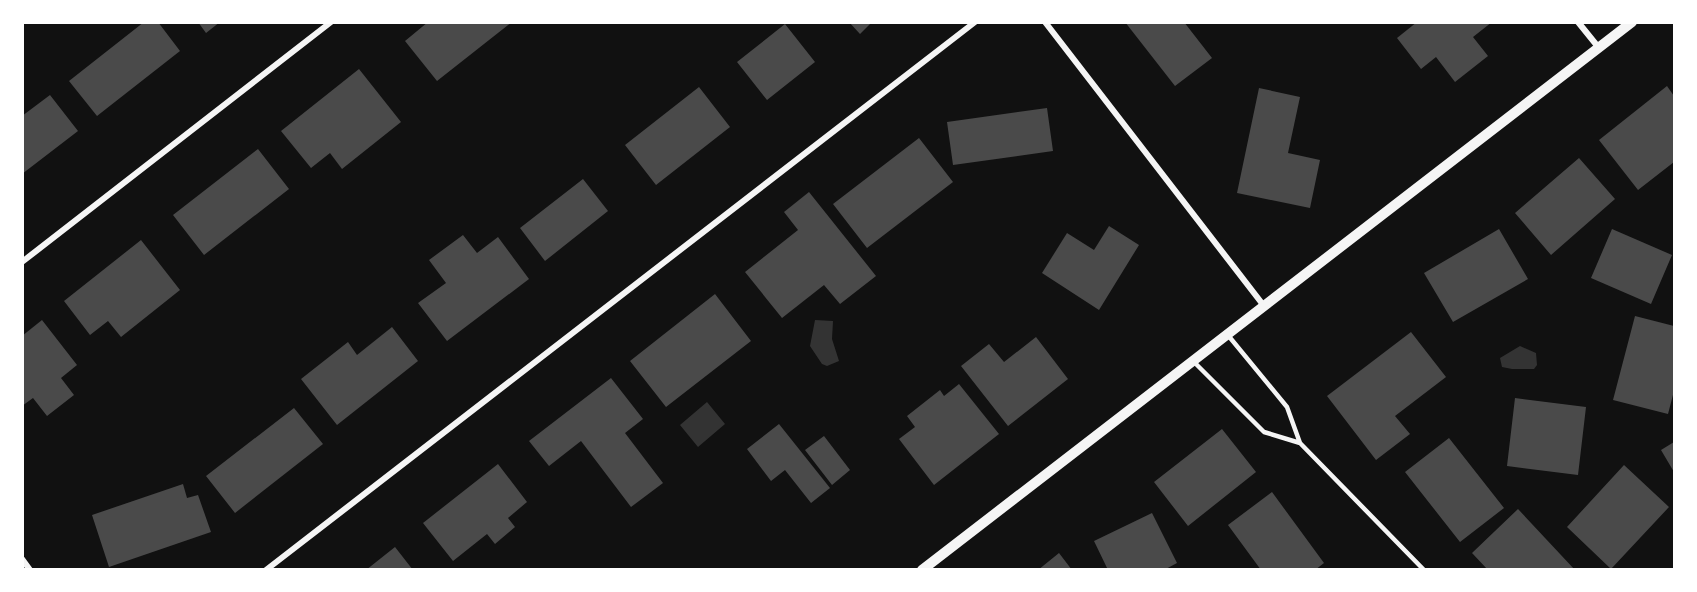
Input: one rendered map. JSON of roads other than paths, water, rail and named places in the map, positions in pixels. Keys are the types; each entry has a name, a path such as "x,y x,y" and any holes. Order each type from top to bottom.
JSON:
{"street":[{"path":"22,262 331,22"},
{"path":"266,570 975,22"},
{"path":"1045,22 1264,306"},
{"path":"1578,22 1599,48"},
{"path":"922,570 1632,22"},
{"path":"22,559 30,570"}],"lane":[{"path":"1227,334 1287,407 1300,443 1424,570"},
{"path":"1193,361 1264,432 1300,443"}]}
